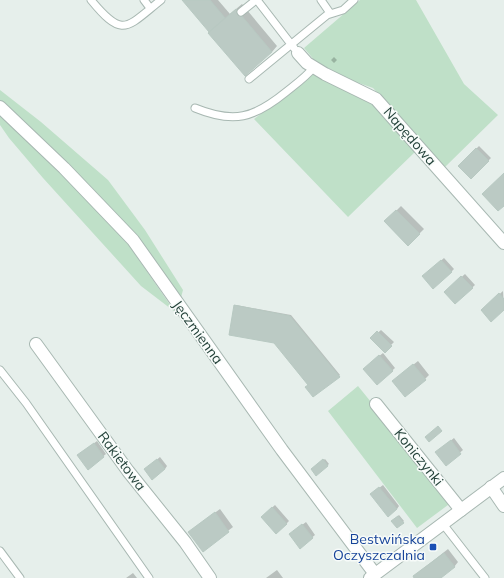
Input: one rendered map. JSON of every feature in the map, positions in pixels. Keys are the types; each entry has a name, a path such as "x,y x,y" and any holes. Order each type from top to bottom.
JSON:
{"street":[{"name":"Napędowa","path":"295,49 314,67 339,82 376,99 504,243"},
{"name":"Jęczmienna","path":"0,107 64,168 133,240 373,576"},
{"name":"Rakietowa","path":"36,344 128,470 185,542 210,578"},
{"name":"Koniczynki","path":"376,404 461,510"},
{"path":"373,576 504,478"},
{"path":"491,487 504,506"}],"lane":[{"path":"90,0 106,19 111,23 120,26 132,23 161,0"},
{"path":"144,0 150,8"},
{"path":"241,12 257,0 295,49"},
{"path":"321,0 330,13"},
{"path":"249,79 295,49 330,13 343,10 354,0"},
{"path":"195,108 219,116 239,118 247,116 258,112 281,97 314,67"},
{"path":"0,370 26,403 149,578"},
{"path":"444,524 485,578"},
{"path":"0,551 20,578"}],"green space":[{"path":"360,0 416,0 464,84 498,115 445,167 373,88 339,76 315,61 304,48"},
{"path":"315,73 377,105 416,151 348,217 254,119"},
{"path":"0,90 41,122 108,180 145,230 183,290 180,301 66,165 0,101"},
{"path":"0,114 49,161 128,244 175,312 141,286 43,178 9,138 0,125"},
{"path":"358,386 452,502 417,528 328,411"}],"building":[{"path":"182,0 210,0 225,18 209,32"},
{"path":"236,9 272,52 245,76 208,33"},
{"path":"476,148 489,161 471,179 458,166"},
{"path":"504,173 504,206 498,211 482,194"},
{"path":"396,210 420,234 408,246 384,221"},
{"path":"441,260 452,272 433,289 422,276"},
{"path":"461,276 473,288 455,304 444,292"},
{"path":"499,293 504,299 504,310 491,322 481,310"},
{"path":"234,305 290,316 340,377 313,397 305,387 308,385 274,343 229,335"},
{"path":"377,331 392,346 385,353 370,338"},
{"path":"379,355 393,371 377,385 363,369"},
{"path":"413,364 426,380 405,397 392,381"},
{"path":"438,426 442,431 429,442 425,437"},
{"path":"451,440 461,454 446,466 435,452"},
{"path":"94,443 104,457 88,470 77,455"},
{"path":"157,459 165,469 152,480 144,469"},
{"path":"323,459 328,466 316,476 311,469"},
{"path":"379,487 397,509 388,517 370,494"},
{"path":"272,507 287,524 276,534 261,517"},
{"path":"215,512 229,532 203,552 188,532"},
{"path":"398,516 404,523 397,528 391,521"},
{"path":"302,524 313,538 300,549 289,534"},
{"path":"444,553 455,567 441,578 414,578 413,576"}],"place":[{"name":"Bestwińska Oczyszczalnia","path":"433,547"}]}
